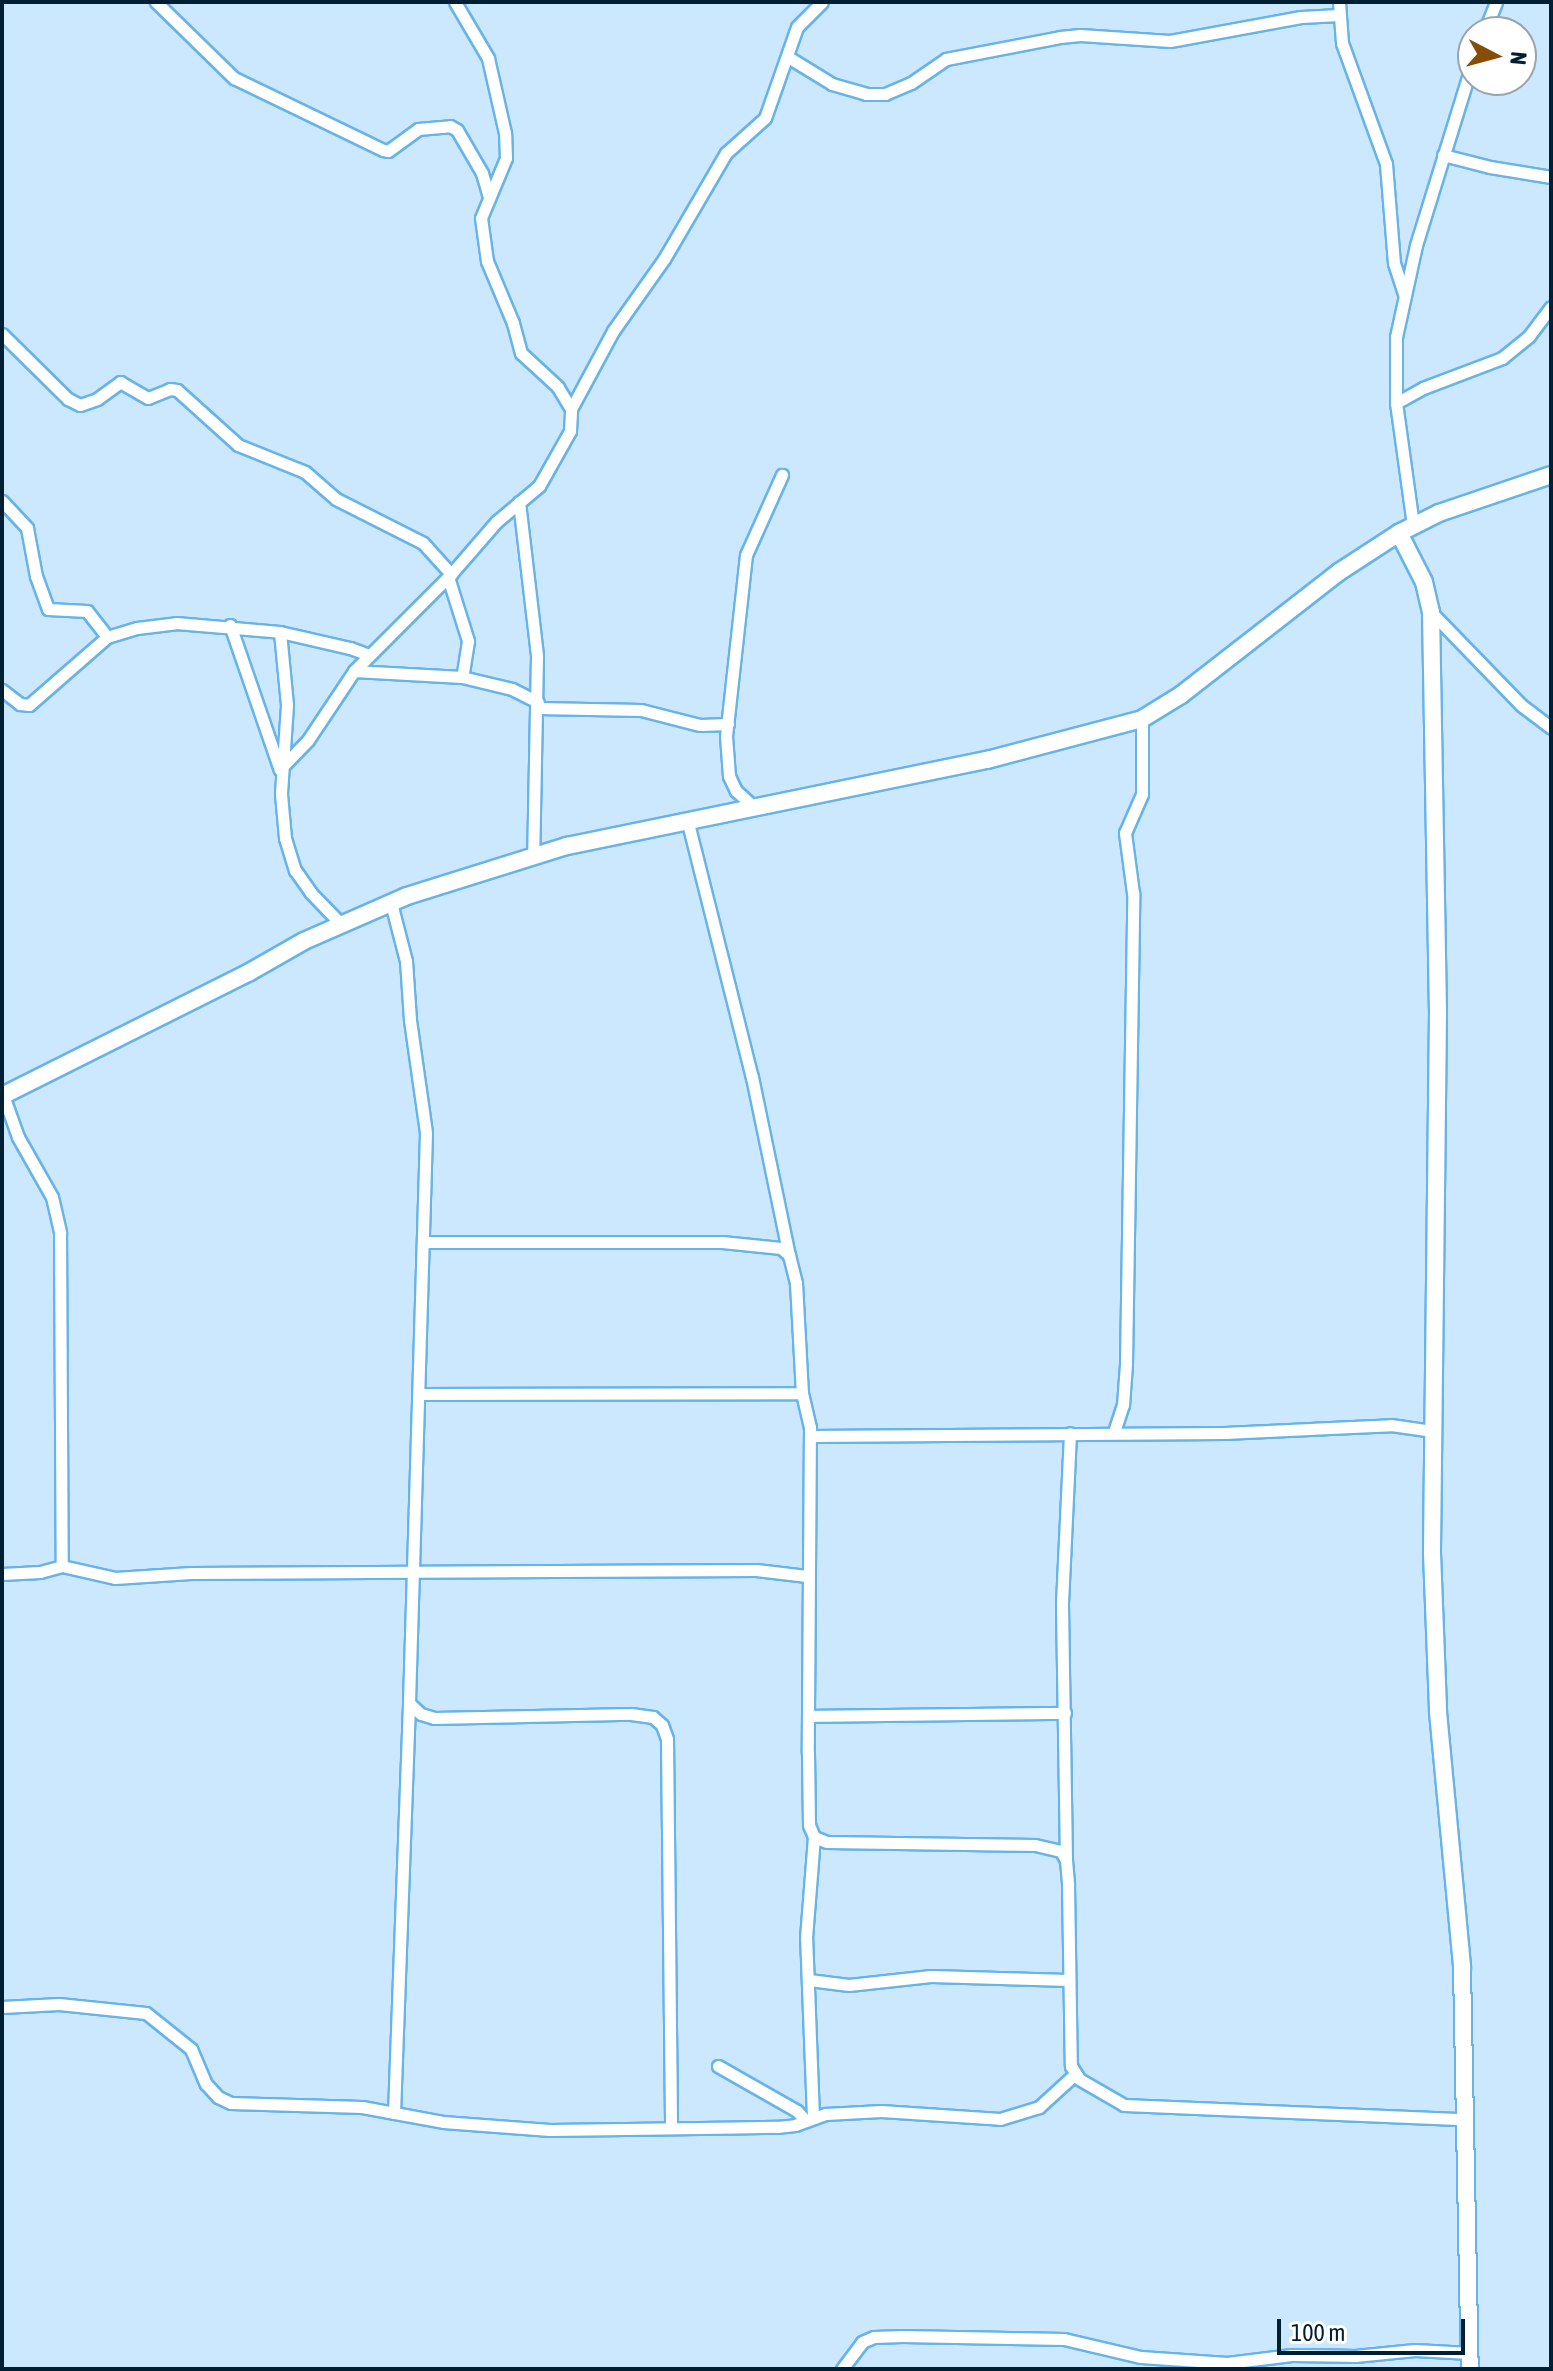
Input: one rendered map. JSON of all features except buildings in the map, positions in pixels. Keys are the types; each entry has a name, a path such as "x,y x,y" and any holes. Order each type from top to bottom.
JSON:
{"street":[{"path":"156,2 234,78 383,150 388,151 418,129 450,126 457,130 486,182 489,197"},
{"path":"455,2 488,58 505,133 506,158 481,218 481,238 521,353 558,387 571,409"},
{"path":"282,771 308,740 354,671 450,575 496,522 539,486 570,431 571,409 613,331 664,259 726,153 765,118 797,27 822,2"},
{"path":"1339,2 1342,43 1386,164 1394,263 1404,294"},
{"path":"788,57 832,84 866,94 885,94 911,83 946,59 1060,37 1080,35 1170,41 1199,39 1301,17 1339,15"},
{"path":"842,2369 862,2342 874,2337 902,2336 1064,2339 1141,2363 1240,2363 1292,2355 1355,2356 1428,2350 1470,2361 1462,1967 1438,1712 1432,1553 1438,1013 1431,612 1406,529 1396,403 1396,337 1404,294 1462,96"},
{"path":"1443,155 1551,177"},
{"path":"1396,403 1423,388 1502,358 1529,336 1551,307"},
{"path":"2,334 68,399 80,405 97,399 120,382 148,398 170,389 177,390 238,445 305,472 336,499 423,543 450,575 468,641 462,677"},
{"path":"754,807 736,791 725,758 746,555 782,475"},
{"path":"62,1566 60,1233 52,1197 18,1137 2,1096 391,903 567,846 987,760 1142,719 1181,695 1339,572 1406,529 1439,513 1551,475"},
{"path":"2,501 27,528 36,576 48,609 87,611 107,637"},
{"path":"519,502 532,596 538,705 533,857"},
{"path":"1431,612 1521,705 1551,728"},
{"path":"2,690 20,704 36,701 107,637 176,623 230,625 280,632 369,655"},
{"path":"230,625 282,771"},
{"path":"280,632 287,705 282,771 289,857 311,893 342,925"},
{"path":"354,671 462,677 512,689 538,705 641,710 700,725 728,724"},
{"path":"1114,1432 1123,1405 1126,1364 1133,893 1125,833 1142,794 1142,719"},
{"path":"688,823 752,1077 796,1283 802,1393 810,1436 807,1576 809,1825 814,1837 806,1938 810,2119"},
{"path":"391,903 406,961 410,1020 425,1112 420,1394 394,2113"},
{"path":"423,1242 722,1242 781,1248 789,1255"},
{"path":"420,1394 802,1393"},
{"path":"810,1436 1224,1433 1391,1425 1432,1431"},
{"path":"1070,1433 1062,1603 1068,1980 1074,2075"},
{"path":"2,1574 40,1572 62,1566 115,1578 191,1573 756,1570 807,1576"},
{"path":"409,1703 421,1714 434,1718 631,1714 653,1717 662,1725 667,1739 671,2128"},
{"path":"808,1716 1065,1713"},
{"path":"814,1837 827,1842 1035,1845 1061,1851 1066,1860"},
{"path":"809,1980 849,1985 931,1976 1068,1980"},
{"path":"2,2007 59,2004 138,2011 156,2019 191,2049 206,2084 218,2097 231,2103 362,2107 443,2122 584,2131 777,2127 810,2119 881,2111 1000,2119 1039,2107 1074,2075"},
{"path":"718,2066 810,2119"},
{"path":"1074,2075 1114,2100 1136,2107 1464,2119"}]}
